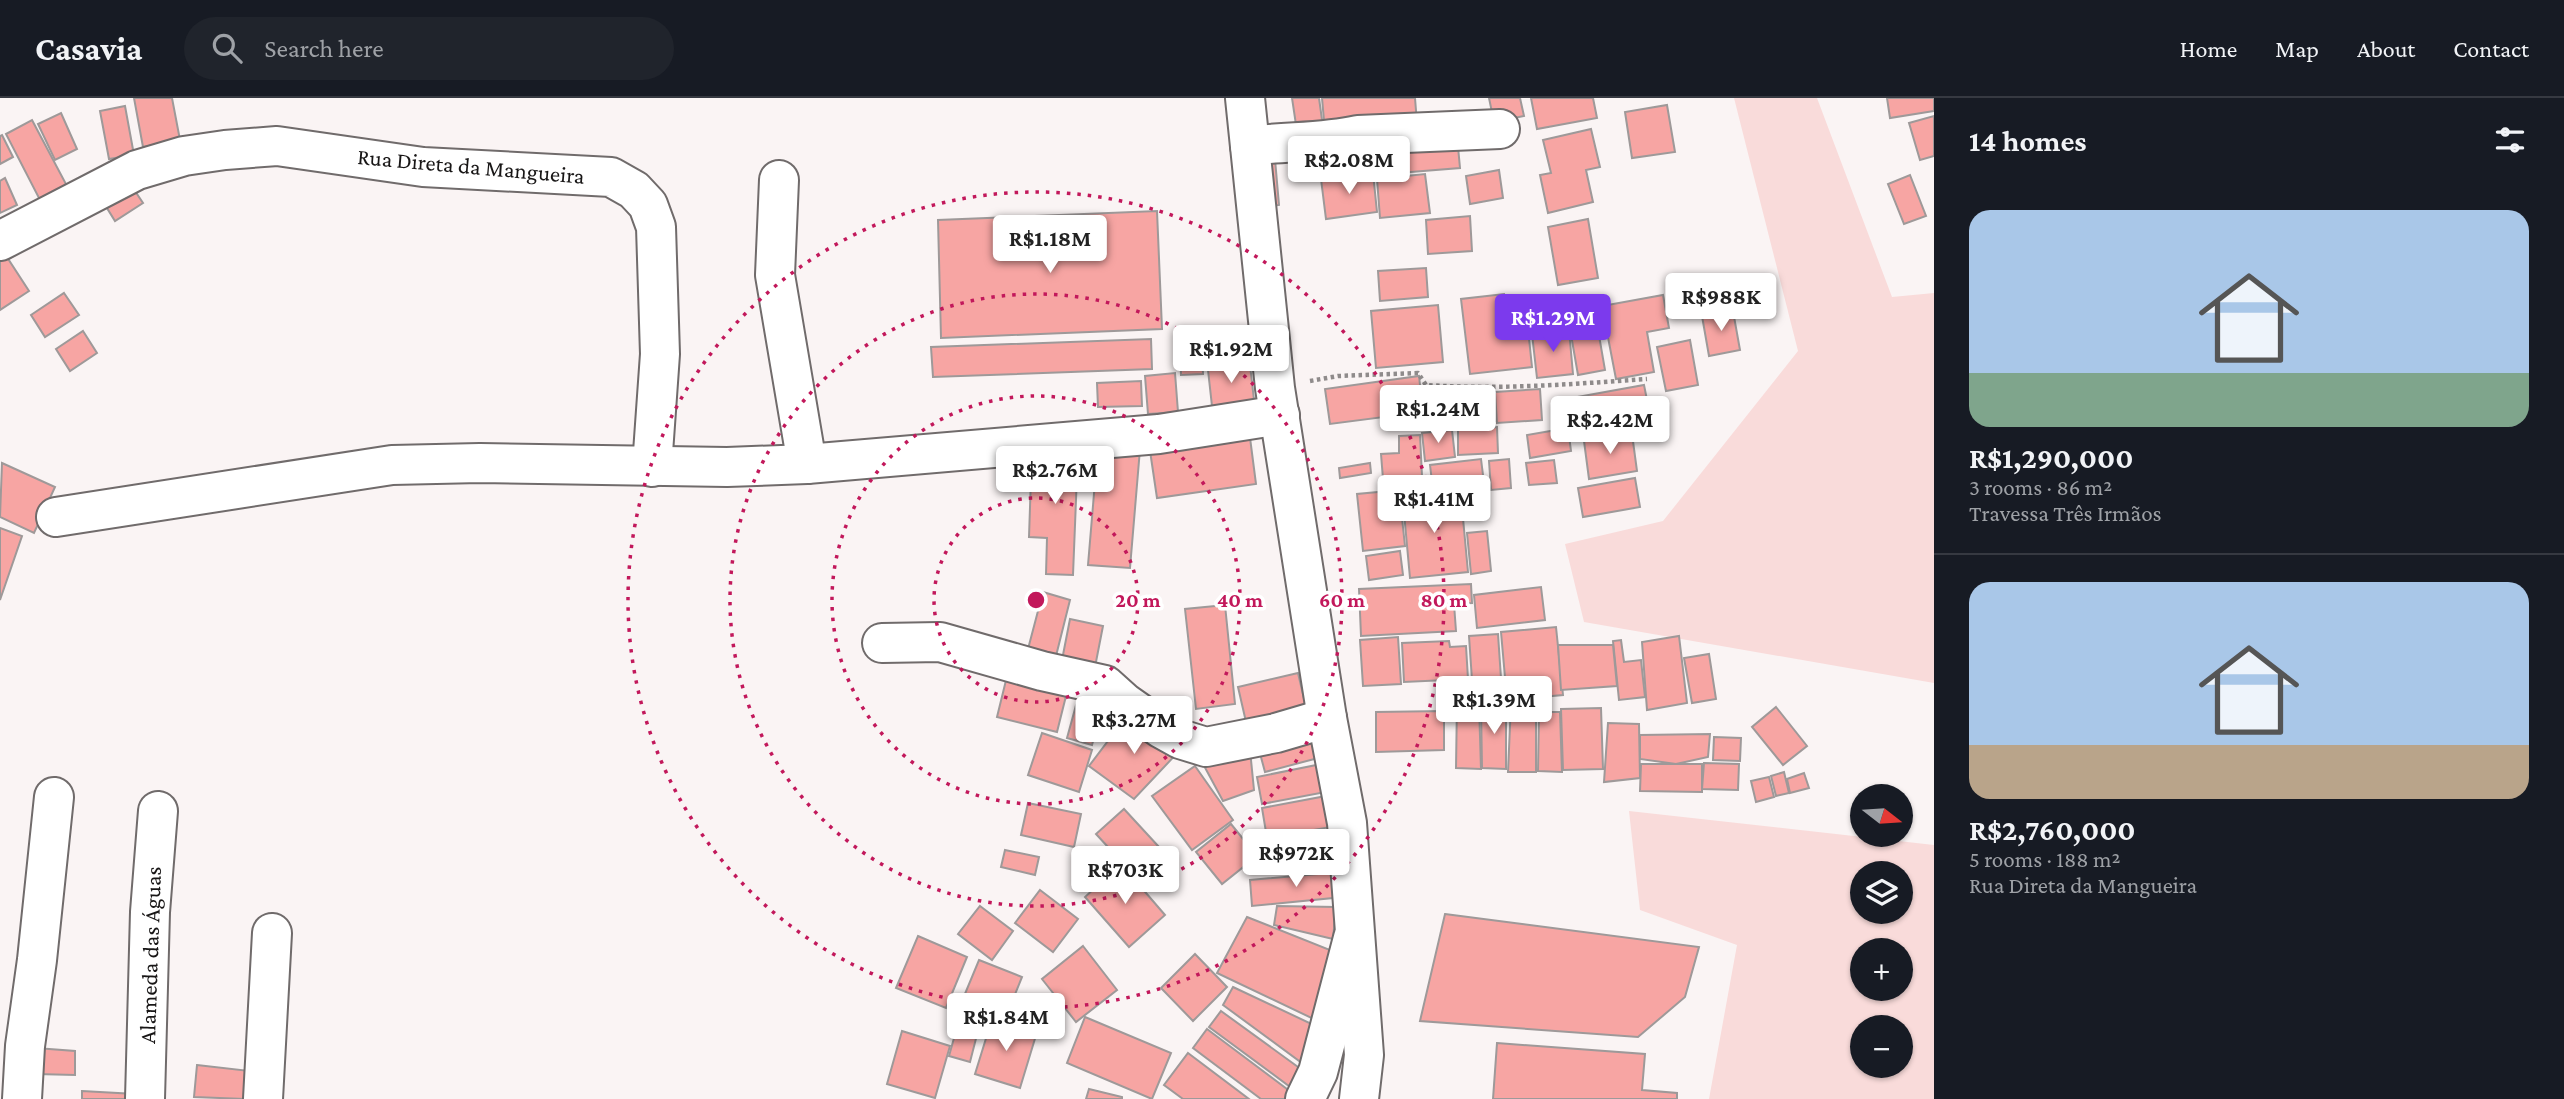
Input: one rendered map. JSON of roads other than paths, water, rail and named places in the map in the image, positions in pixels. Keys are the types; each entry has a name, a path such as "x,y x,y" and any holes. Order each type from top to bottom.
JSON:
{"street":[{"path":"1245,98 1278,402 1327,718 1348,823 1364,1055 1359,1099"},
{"path":"1251,146 1283,141 1338,140 1358,135 1500,129"},
{"name":"Rua Direta da Mangueira","path":"0,241 136,170 184,156 225,150 277,146 423,167 611,177 634,190 648,205 656,227 660,354 652,467"},
{"path":"779,180 775,275 807,464"},
{"path":"56,517 392,465 480,463 652,467 807,464 1159,435 1278,402"},
{"path":"882,643 940,642 1042,671 1105,684 1125,703 1161,729 1180,739 1206,747 1276,733 1327,718"},
{"path":"22,1099 24,1046 37,960 54,797"},
{"name":"Alameda das Águas","path":"145,1099 150,912 158,811"},
{"path":"1305,1099 1318,1072 1357,923"},
{"path":"263,1099 272,933"}]}
